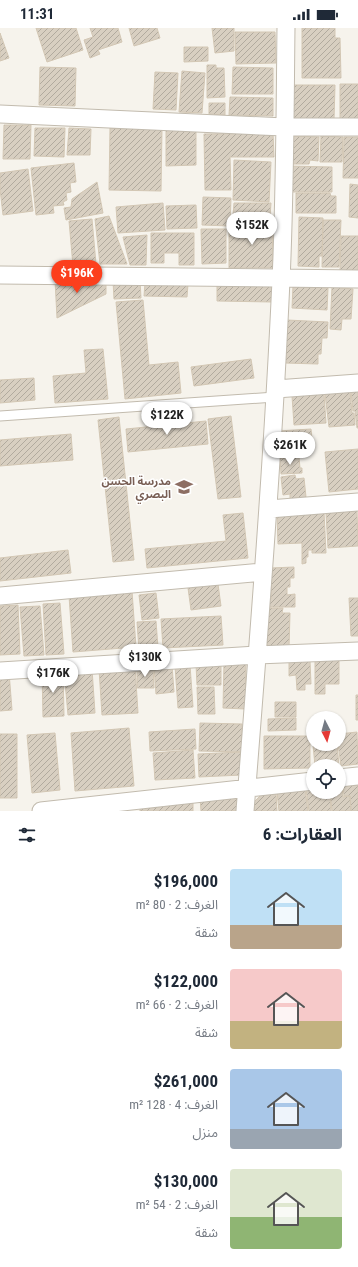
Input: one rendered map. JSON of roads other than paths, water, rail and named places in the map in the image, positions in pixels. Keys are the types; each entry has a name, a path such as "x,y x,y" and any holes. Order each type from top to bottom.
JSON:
{"street":[{"path":"245,811 268,509 275,393 281,278 286,28"},
{"path":"0,114 284,127 358,127"},
{"path":"0,275 358,279"},
{"path":"275,393 358,383"},
{"path":"268,509 358,502"},
{"path":"0,596 263,572"},
{"path":"0,671 257,655 358,651"},
{"path":"346,777 358,776"},
{"path":"42,811 306,782"}],"lane":[{"path":"0,416 275,393"}],"place":[{"name":"مدرسة الحسن البصري","path":"184,487"}]}
